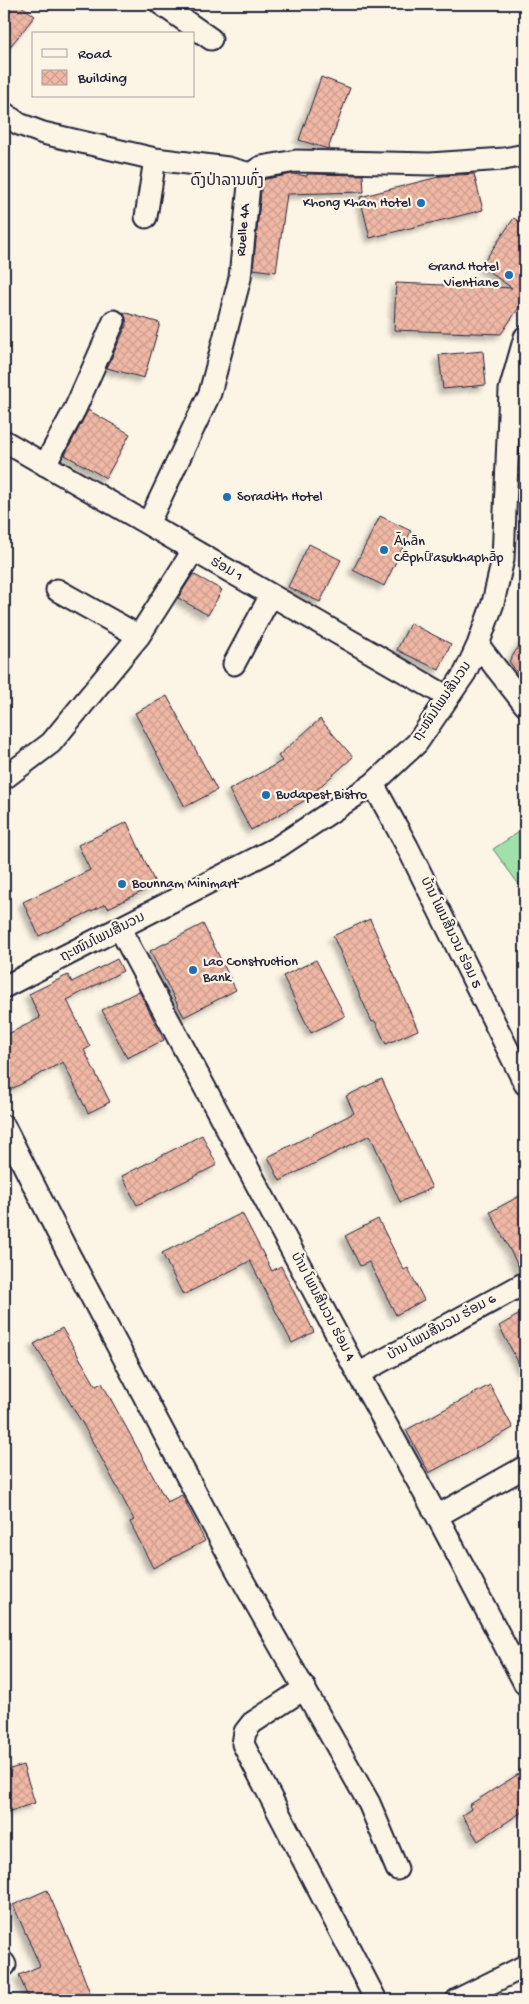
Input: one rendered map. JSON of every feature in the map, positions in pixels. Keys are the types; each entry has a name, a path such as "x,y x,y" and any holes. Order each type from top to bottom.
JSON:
{"street":[{"path":"161,4 211,39"},
{"path":"4,113 19,124 43,133 155,159 228,168 250,174 261,167 296,161 430,164 525,155"},
{"path":"146,217 155,159"},
{"name":"Ruelle 4A","path":"148,524 210,394 240,278 250,174"},
{"path":"45,465 75,409 114,322"},
{"name":"ຖະໜົນໂພນສີນວນ","path":"4,988 120,930 278,847 373,784 417,743 465,673 478,646 493,603 503,559 510,390 525,337"},
{"name":"ຮ່ອມ 1","path":"4,441 448,697"},
{"path":"6,778 50,743 139,636 192,550"},
{"path":"57,590 139,636"},
{"path":"234,664 270,595"},
{"path":"478,646 525,705"},
{"name":"ບ້ານ ໂພນສີນວນ ຮ່ອມ 5","path":"373,784 407,846 525,1084"},
{"name":"ບ້ານ ໂພນສີນວນ ຮ່ອມ 4","path":"120,930 358,1374 437,1516 525,1684"},
{"path":"4,1126 66,1249 229,1556 368,1803 397,1869"},
{"name":"ບ້ານ ໂພນສີນວນ ຮ່ອມ 6","path":"358,1374 525,1283"},
{"path":"437,1516 525,1467"},
{"path":"305,1688 252,1723 245,1732 243,1744 376,2000"},
{"path":"457,2000 525,1966"}],"green space":[{"path":"525,828 525,893 493,849"}],"building":[{"path":"4,4 19,4 35,16 4,54"},
{"path":"321,77 350,88 328,149 299,140"},
{"path":"293,174 307,176 307,174 363,175 364,192 287,194 276,272 253,269 262,181"},
{"name":"Khong Kham Hotel","path":"474,174 483,210 370,238 360,197 442,176"},
{"name":"Grand Hotel Vientiane","path":"514,218 525,226 525,299 501,334 394,330 396,283 512,288 481,266"},
{"path":"123,312 160,323 144,378 107,368 126,326"},
{"path":"483,351 486,385 443,389 439,355"},
{"path":"88,410 130,434 106,478 65,455"},
{"path":"380,516 411,531 384,586 353,570"},
{"path":"309,544 341,560 320,602 288,587"},
{"path":"193,574 222,590 208,615 178,598"},
{"path":"410,623 451,644 439,670 397,650"},
{"path":"525,637 525,684 509,661"},
{"path":"167,696 217,790 185,807 135,713"},
{"path":"320,719 353,757 304,801 251,830 229,790 282,761 278,756"},
{"path":"127,822 156,885 108,908 106,904 39,936 23,902 90,870 78,845"},
{"path":"370,919 418,1030 386,1044 375,1021 372,1022 333,936"},
{"name":"Lao Construction Bank","path":"203,924 236,990 184,1017 150,951"},
{"path":"117,959 123,971 67,1000 90,1047 84,1050 110,1102 88,1113 63,1062 4,1093 4,1036 40,1018 29,994 68,975 72,982"},
{"path":"316,960 345,1016 311,1033 283,976"},
{"path":"139,991 164,1040 127,1058 102,1010"},
{"path":"382,1079 432,1188 400,1202 370,1135 280,1181 268,1157 354,1113 346,1096"},
{"path":"202,1135 217,1165 137,1205 122,1176"},
{"path":"525,1193 525,1219 520,1222 525,1232 525,1271 521,1271 490,1212"},
{"path":"242,1213 272,1271 281,1266 314,1332 292,1343 250,1261 183,1295 162,1253"},
{"path":"378,1219 404,1270 408,1268 424,1300 396,1315 369,1262 360,1266 345,1236"},
{"path":"525,1311 525,1375 499,1326"},
{"path":"62,1328 96,1386 102,1383 167,1502 182,1495 205,1541 153,1568 130,1522 134,1520 118,1489 84,1426 34,1344"},
{"path":"490,1385 513,1428 429,1473 406,1430"},
{"path":"23,1765 35,1803 4,1813 4,1771"},
{"path":"525,1770 525,1810 478,1841 462,1815 471,1809 469,1805"},
{"path":"47,1890 93,2000 29,2000 19,1975 40,1966 13,1905"}],"place":[{"name":"Khong Kham Hotel","path":"421,203"},
{"name":"Grand Hotel Vientiane","path":"509,275"},
{"name":"Soradith Hotel","path":"227,497"},
{"name":"Āhān Cēphư̄asukhaphāp","path":"384,550"},
{"name":"Budapest Bistro","path":"266,795"},
{"name":"Bounnam Minimart","path":"122,884"},
{"name":"Lao Construction Bank","path":"193,970"}],"district":[{"name":"ດົງປ່າລານທົ່ງ","path":"227,182"}]}
